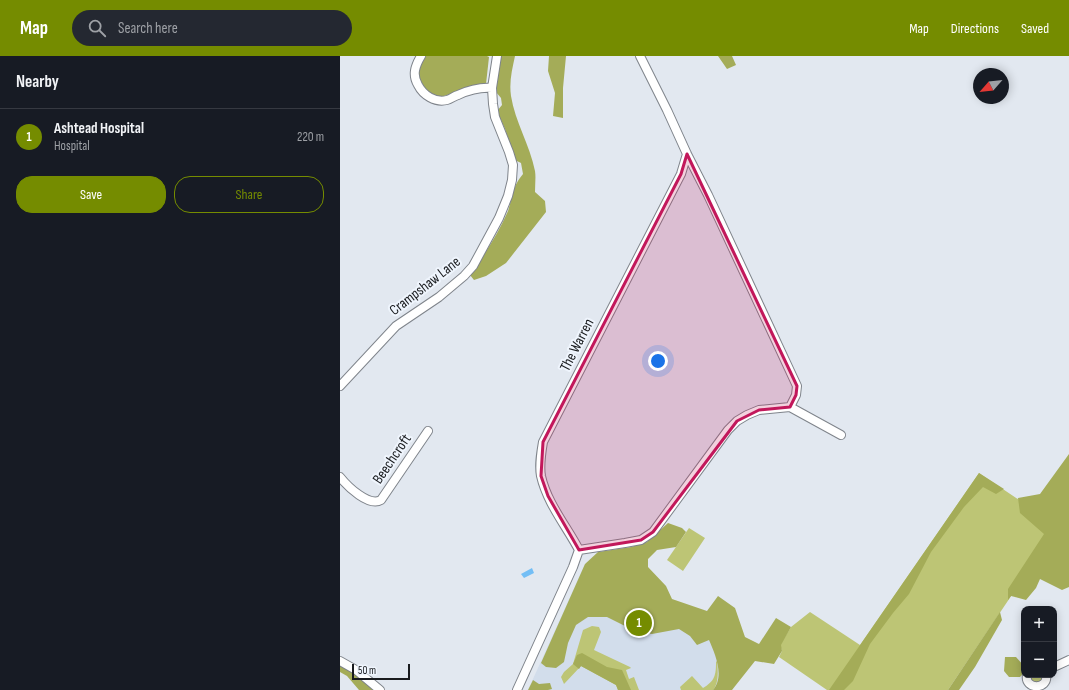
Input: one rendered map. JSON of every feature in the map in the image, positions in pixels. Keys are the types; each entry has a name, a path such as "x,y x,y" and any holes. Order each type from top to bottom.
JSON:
{"street":[{"path":"421,56 414,70 414,77 422,92 429,97 438,101 447,100 474,89 492,88"},
{"name":"Crampshaw Lane","path":"340,386 396,326 439,297 464,276 473,266 499,218 508,196 512,180 513,166 496,117 492,88 497,56"},
{"path":"640,56 712,202 796,386 796,395 790,407"},
{"name":"The Warren","path":"579,550 548,496 541,476 540,460 543,442 681,174 687,154"},
{"path":"517,690 573,567 579,550 641,540 653,532 728,430 737,422 747,415 759,410 790,407 841,435"},
{"name":"Beechcroft","path":"340,477 345,483 366,499 373,502 381,500 428,431"},
{"path":"1057,666 1069,660"},
{"path":"340,661 356,670 380,690"},
{"path":"1027,678 1028,684 1036,689 1044,685 1047,678"}],"highlighted area":[{"path":"687,154 797,386 796,395 790,407 759,410 737,421 653,532 641,540 579,550 548,496 541,476 543,442 681,174"}],"shaded area":[{"path":"585,564 759,645 727,690 528,690"}],"green space":[{"path":"423,56 487,56 489,57 486,84 474,86 441,97 427,92 416,72"},
{"path":"500,56 515,56 510,91 513,106 533,161 535,173 535,192 545,201 546,212 506,263 486,276 474,280 470,275 500,228 508,211 515,187 523,174 521,163 515,160 505,129 497,111 502,105 501,98 496,92"},
{"path":"549,56 566,56 563,88 563,118 553,116 555,93 548,71"},
{"path":"718,56 732,56 736,65 727,69"},
{"path":"1069,454 1069,587 1062,590 1040,579 1036,588 1026,600 1011,596 1008,600 1008,589 1044,534 1020,513 1018,498 1040,494"},
{"path":"979,473 1058,526 948,690 827,690 779,657 782,651 780,645 791,627 810,612 860,645"},
{"path":"979,473 1004,489 996,494 983,487 964,507 931,552 909,594 870,644 853,681 844,690 829,690"},
{"path":"668,523 682,528 686,532 676,547 657,550 648,559 648,567 666,586 672,599 707,611 718,596 735,608 745,637 759,644 776,618 791,627 781,645 782,651 774,664 755,661 732,690 713,690 717,684 719,672 716,658 709,640 697,645 690,636 679,629 652,634 635,631 607,617 588,617 576,625 568,643 564,662 556,668 546,667 541,663 585,564 598,552 631,547 647,542"},
{"path":"689,528 705,538 683,571 667,560"},
{"path":"1000,612 1002,620 975,667 959,690 948,690"},
{"path":"592,626 599,627 601,632 594,650 630,667 631,668 626,670 629,679 634,677 639,690 618,690 616,685 581,666 564,684 561,677 573,664 583,630"},
{"path":"582,653 607,667 622,670 631,690 618,690 616,685 581,666 579,669 573,664 577,655"},
{"path":"1005,657 1016,657 1021,663 1020,677 1009,677 1004,671"},
{"path":"717,661 717,680 713,690 681,690 680,687 692,676 703,688 710,683 716,671"},
{"path":"340,663 376,690 359,690 347,676 340,672"},
{"path":"1031,678 1042,678 1042,683 1031,682"},
{"path":"533,680 539,684 550,683 552,689 528,690"}],"water":[{"path":"532,568 534,573 524,578 521,574"}],"place":[{"name":"Ashtead Hospital","path":"639,623"}]}
